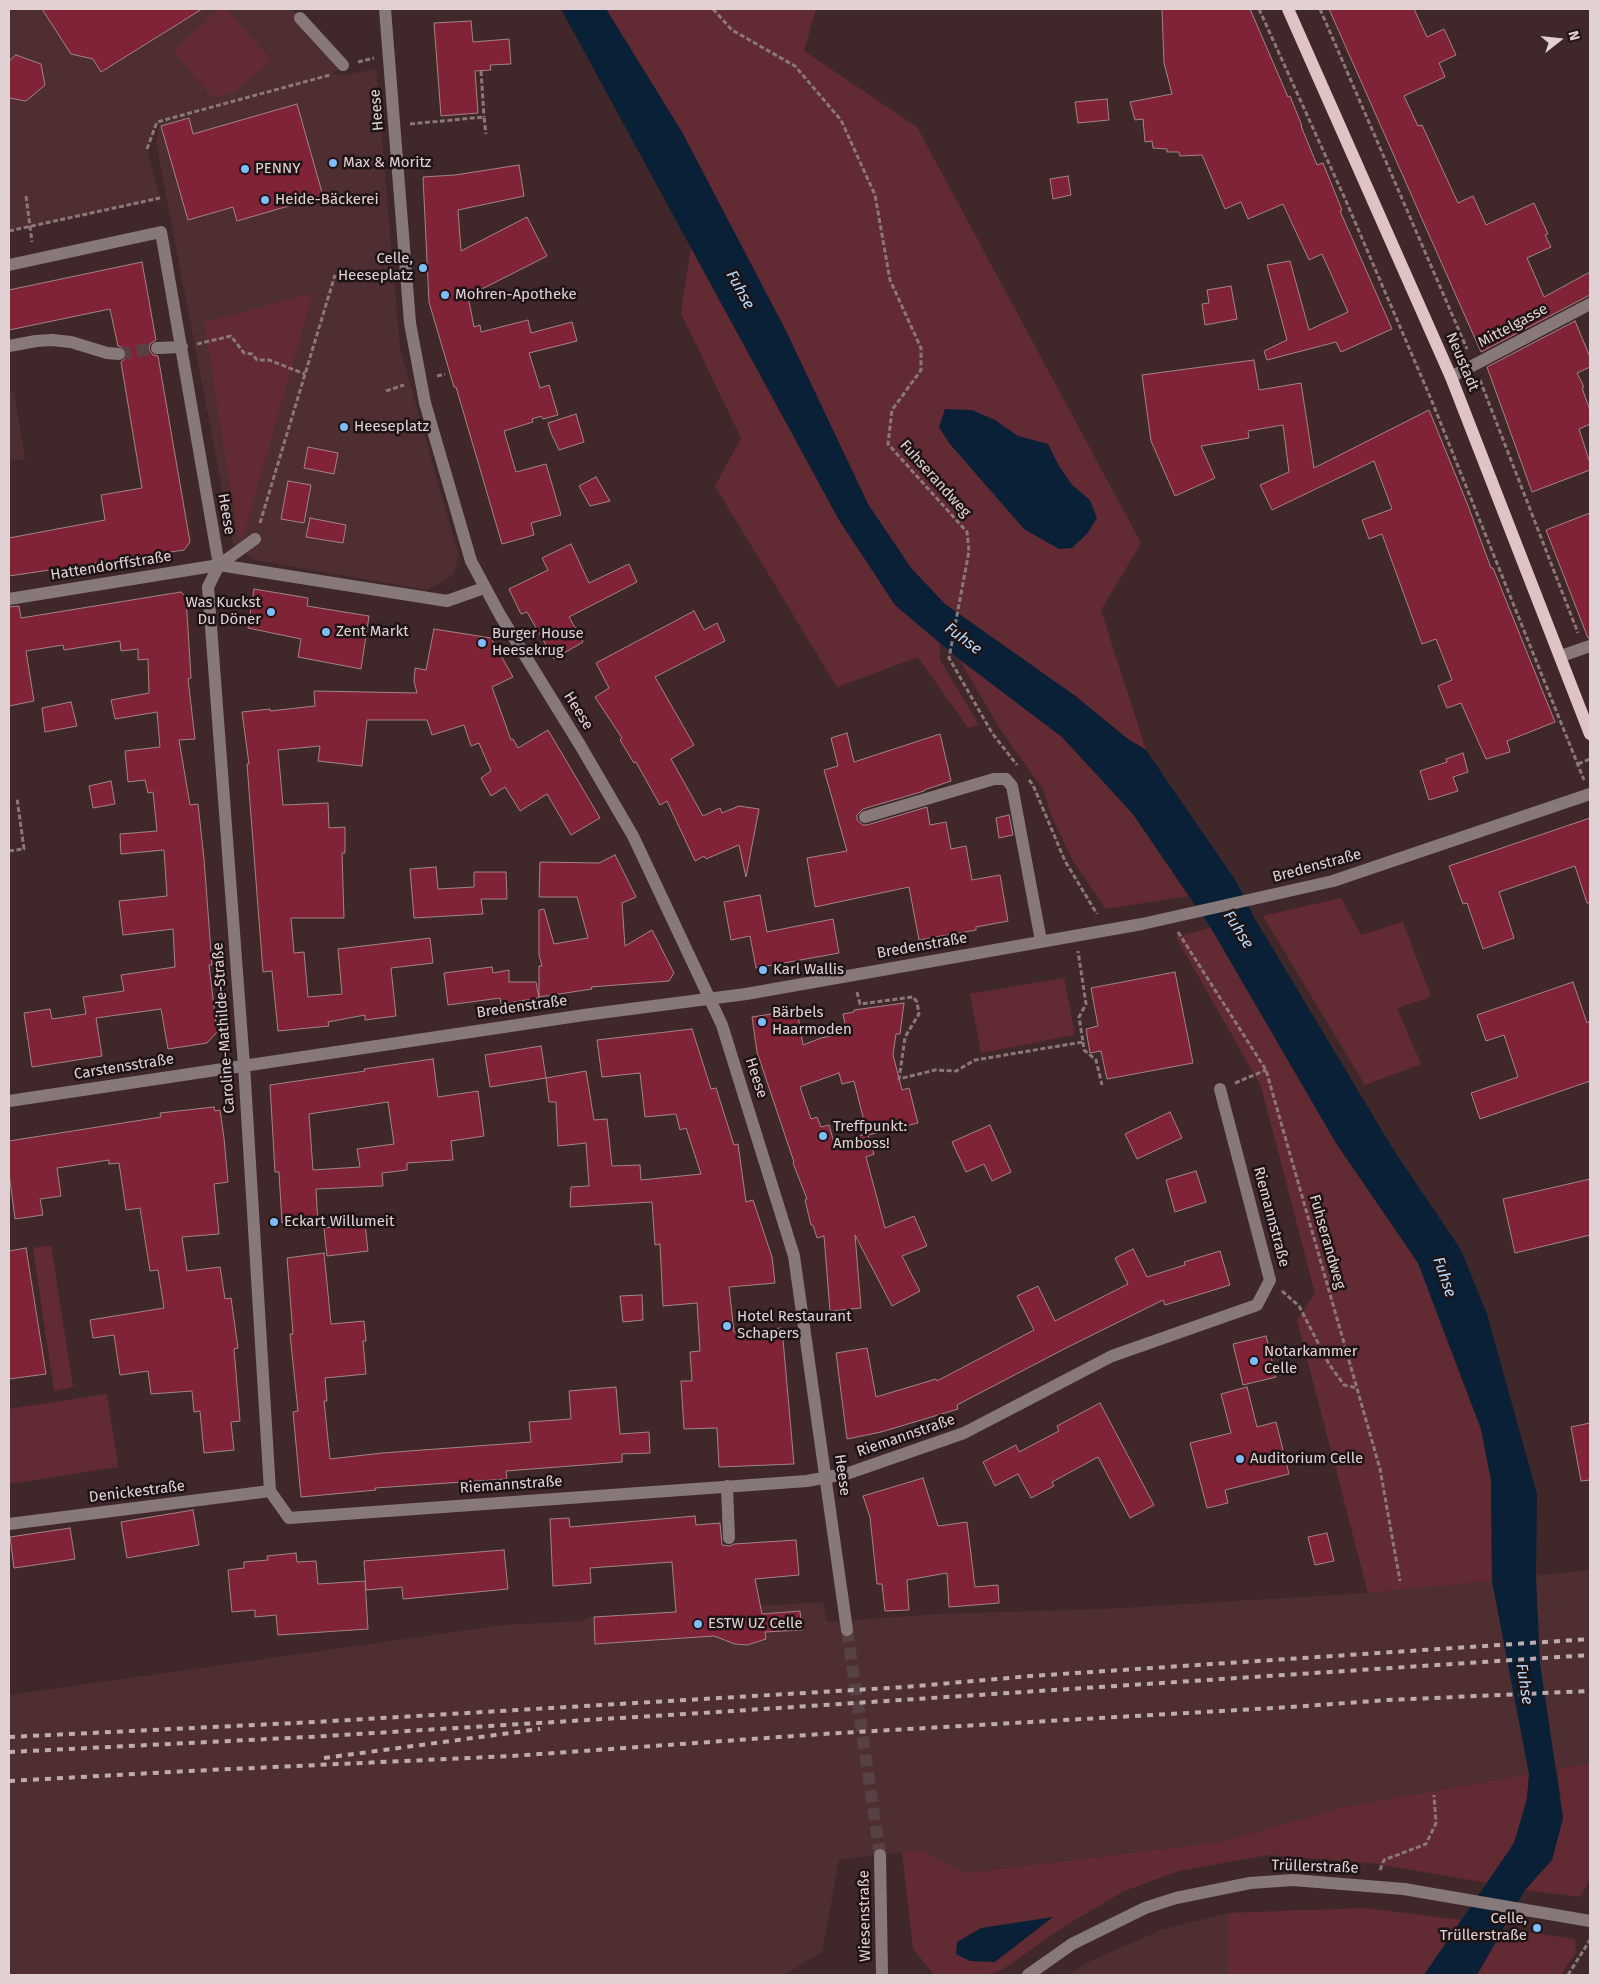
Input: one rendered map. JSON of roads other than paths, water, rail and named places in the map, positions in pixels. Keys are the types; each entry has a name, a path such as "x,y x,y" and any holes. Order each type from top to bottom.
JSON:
{"main road":[{"name":"Neustadt","path":"1288,9 1451,377 1590,734"}],"street":[{"name":"Heese","path":"385,9 410,323 428,413 471,561 484,588 580,745 632,836 722,1025 794,1256 847,1630"},
{"path":"300,18 343,65"},
{"name":"Heese","path":"9,265 161,232 218,565"},
{"name":"Mittelgasse","path":"1451,377 1590,304"},
{"path":"9,346 36,340 52,340 71,342 107,353 120,354"},
{"path":"157,348 182,347"},
{"path":"218,565 255,539"},
{"path":"218,565 447,600 484,588"},
{"name":"Hattendorffstraße","path":"9,599 218,565"},
{"name":"Caroline-Mathilde-Straße","path":"218,565 208,587 244,1065 270,1491"},
{"path":"1560,656 1587,647"},
{"path":"865,817 994,779 1006,779 1012,786 1042,941"},
{"name":"Bredenstraße","path":"244,1065 746,994 1171,918 1332,881 1586,795"},
{"name":"Carstensstraße","path":"9,1101 244,1065"},
{"name":"Riemannstraße","path":"270,1491 289,1518 807,1481 849,1473 964,1433 1112,1356 1257,1305 1270,1280 1220,1089"},
{"path":"727,1486 729,1538"},
{"name":"Denickestraße","path":"9,1524 270,1491"},
{"name":"Wiesenstraße","path":"880,1855 882,1975"},
{"name":"Trüllerstraße","path":"1028,1975 1072,1944 1145,1908 1208,1891 1250,1883 1293,1880 1404,1889 1585,1920"}],"water":[{"name":"Fuhse","path":"561,9 606,9 682,132 786,331 868,504 911,568 945,604 1074,695 1128,739 1146,750 1236,881 1255,919 1393,1149 1461,1250 1487,1314 1537,1494 1536,1576 1540,1663 1563,1818 1552,1860 1525,1890 1477,1975 1424,1975 1514,1843 1527,1799 1529,1774 1492,1581 1491,1480 1481,1429 1418,1263 1336,1143 1211,928 1133,814 1062,737 959,659 895,605 839,520"},
{"path":"945,409 972,410 995,420 1018,436 1048,444 1059,466 1072,485 1090,500 1097,518 1087,534 1072,548 1059,549 1024,529 949,443 939,427"},
{"path":"1053,1917 995,1962 970,1961 956,1954 957,1942 981,1928"}],"tunnel":[{"path":"119,354 157,348"},
{"path":"847,1630 880,1855"}],"railway":[{"path":"9,1737 315,1722 905,1687 1031,1676 1590,1639"},
{"path":"9,1752 309,1737 702,1713 1590,1655"},
{"path":"9,1781 512,1756 822,1734 1388,1700 1590,1691"},
{"path":"324,1758 540,1729"}],"place":[{"name":"Max & Moritz","path":"333,163"},
{"name":"PENNY","path":"245,169"},
{"name":"Heide-Bäckerei","path":"265,200"},
{"name":"Celle, Heeseplatz","path":"423,268"},
{"name":"Mohren-Apotheke","path":"445,295"},
{"name":"Heeseplatz","path":"344,427"},
{"name":"Was Kuckst Du Döner","path":"271,612"},
{"name":"Zent Markt","path":"326,632"},
{"name":"Burger House Heesekrug","path":"482,643"},
{"name":"Karl Wallis","path":"763,970"},
{"name":"Bärbels Haarmoden","path":"762,1022"},
{"name":"Treffpunkt: Amboss!","path":"823,1136"},
{"name":"Eckart Willumeit","path":"274,1222"},
{"name":"Hotel Restaurant Schapers","path":"727,1326"},
{"name":"Notarkammer Celle","path":"1254,1361"},
{"name":"Auditorium Celle","path":"1240,1459"},
{"name":"ESTW UZ Celle","path":"698,1624"},
{"name":"Celle, Trüllerstraße","path":"1537,1928"}]}
